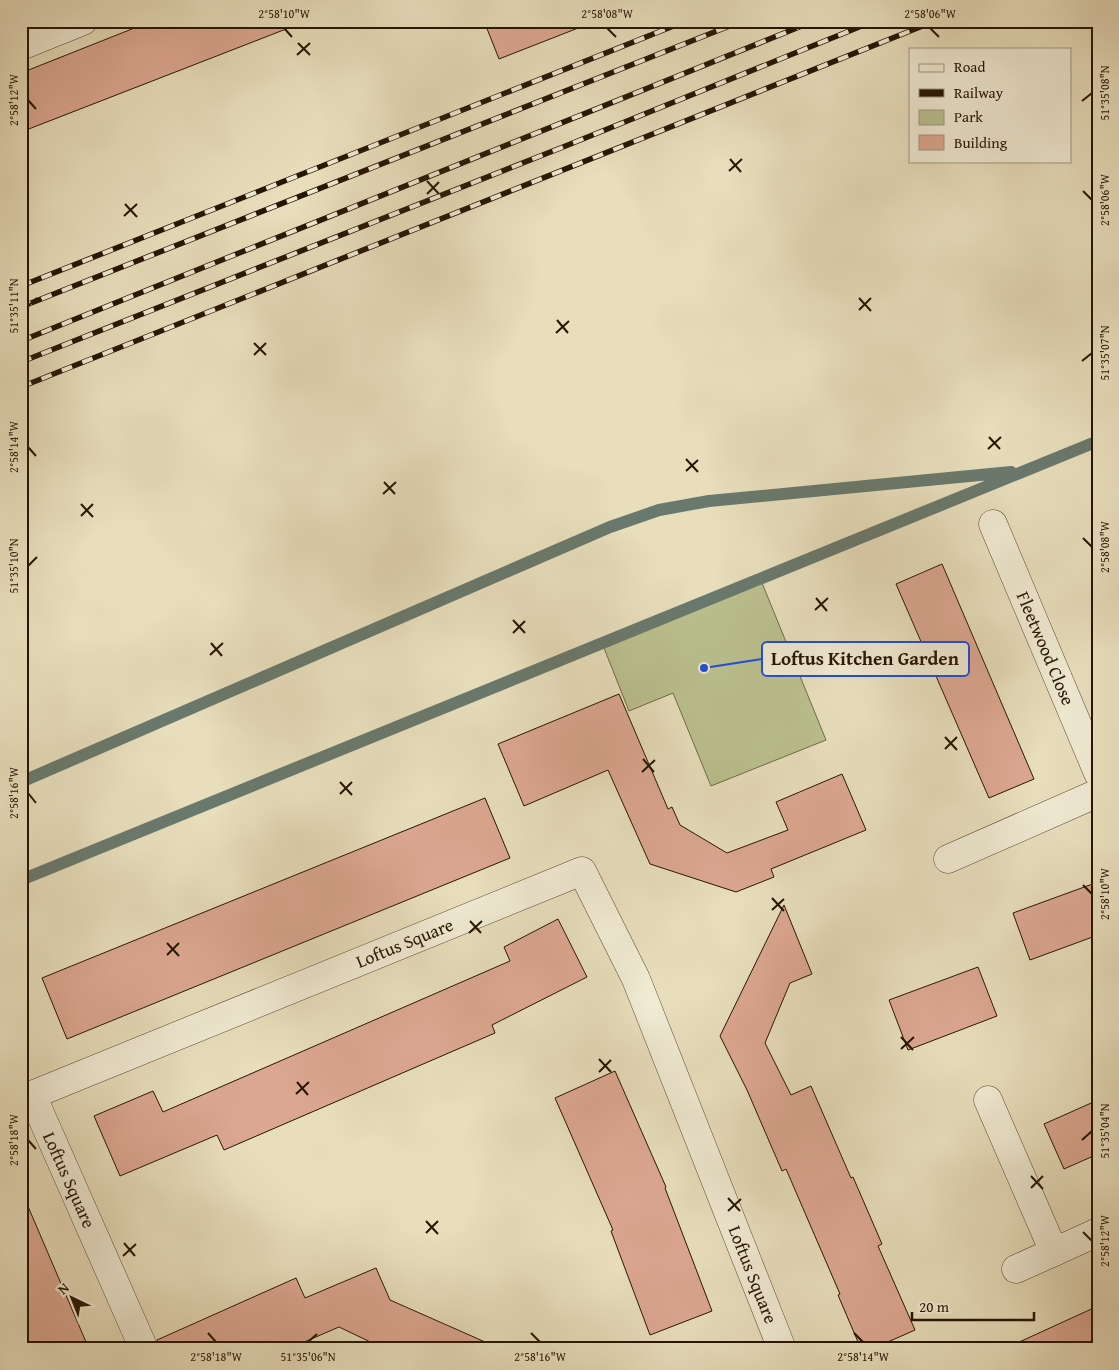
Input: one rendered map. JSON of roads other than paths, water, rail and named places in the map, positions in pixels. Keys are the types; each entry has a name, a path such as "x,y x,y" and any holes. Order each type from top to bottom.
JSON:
{"street":[{"path":"21,46 77,22"},
{"name":"Fleetwood Close","path":"993,524 1098,773"},
{"path":"948,859 1098,793"},
{"name":"Loftus Square","path":"144,1349 32,1095 582,871 636,979 782,1349"},
{"path":"988,1100 1054,1252"},
{"path":"1016,1269 1098,1232"}],"waterway":[{"path":"21,880 1098,441"},
{"path":"21,782 610,527 659,510 709,501 1011,472"}],"railway":[{"path":"21,286 686,21"},
{"path":"21,307 742,21"},
{"path":"21,341 814,21"},
{"path":"21,362 563,147 874,21"},
{"path":"21,387 935,21"}],"place":[{"name":"Loftus Kitchen Garden","path":"704,668"}]}
